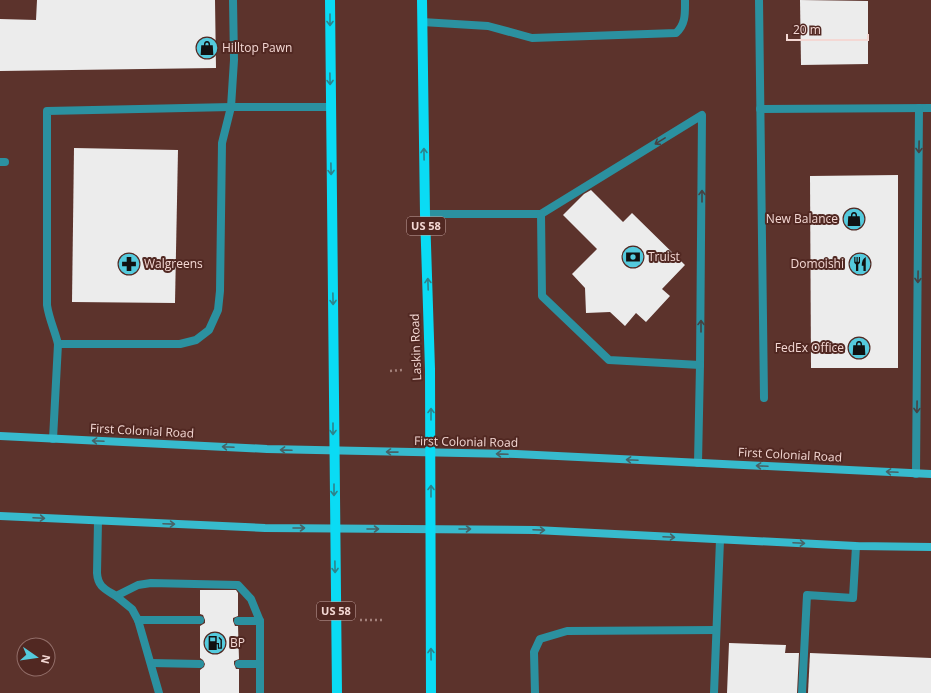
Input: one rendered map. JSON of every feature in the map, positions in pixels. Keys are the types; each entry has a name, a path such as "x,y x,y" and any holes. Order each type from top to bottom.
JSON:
{"main road":[{"name":"US 58","path":"330,0 334,528 337,693"},
{"name":"Laskin Road","path":"422,0 425,214 430,369 431,693"},
{"name":"First Colonial Road","path":"0,436 334,451 516,454 931,474"},
{"path":"0,516 265,528 535,530 856,546 931,547"}],"lane":[{"path":"58,344 180,344 196,340 209,330 218,310 220,291 222,143 231,106 234,60 233,0"},
{"path":"422,22 488,26 532,38 676,33 680,30 686,15 685,0"},
{"path":"759,0 764,398"},
{"path":"54,439 58,344 56,334 48,316 47,305 47,111 231,106 331,107"},
{"path":"916,474 920,108"},
{"path":"760,109 931,108"},
{"path":"425,214 541,214 702,115 698,463"},
{"path":"541,214 542,296 609,360 700,364"},
{"path":"98,521 98,582 103,588 132,609 138,620 159,693"},
{"path":"714,693 720,540"},
{"path":"802,693 808,595 853,598 856,546"},
{"path":"116,596 138,585 238,585 251,599 260,621 260,693"},
{"path":"138,620 200,620"},
{"path":"238,621 260,621"},
{"path":"535,693 534,652 540,639 567,631 716,630"},
{"path":"151,663 200,664"},
{"path":"239,664 260,664"}],"path":[{"path":"390,371 402,370"},
{"path":"360,620 383,620"}],"building":[{"path":"37,0 215,0 216,68 0,71 0,19 36,20"},
{"path":"800,0 868,1 868,64 801,65"},
{"name":"Walgreens","path":"74,148 178,150 175,303 72,302"},
{"path":"898,175 898,368 811,368 810,176"},
{"name":"Truist","path":"591,190 623,222 632,213 685,265 662,289 670,296 646,322 636,313 625,326 610,312 586,313 585,288 572,274 597,249 563,215 584,194"},
{"name":"BP","path":"200,590 236,590 238,593 238,616 233,618 233,621 235,626 238,626 239,659 234,661 234,664 236,669 239,669 239,693 200,693 200,670 205,664 200,658 200,626 205,623 205,620 203,615 200,614"},
{"path":"729,643 786,645 785,653 799,653 797,693 727,693"},
{"path":"810,653 931,658 931,693 808,693"}],"place":[{"name":"Hilltop Pawn","path":"207,48"},
{"name":"New Balance","path":"854,219"},
{"name":"Truist","path":"633,257"},
{"name":"Walgreens","path":"129,264"},
{"name":"Domoishi","path":"860,264"},
{"name":"FedEx Office","path":"859,348"},
{"name":"BP","path":"215,643"}]}
